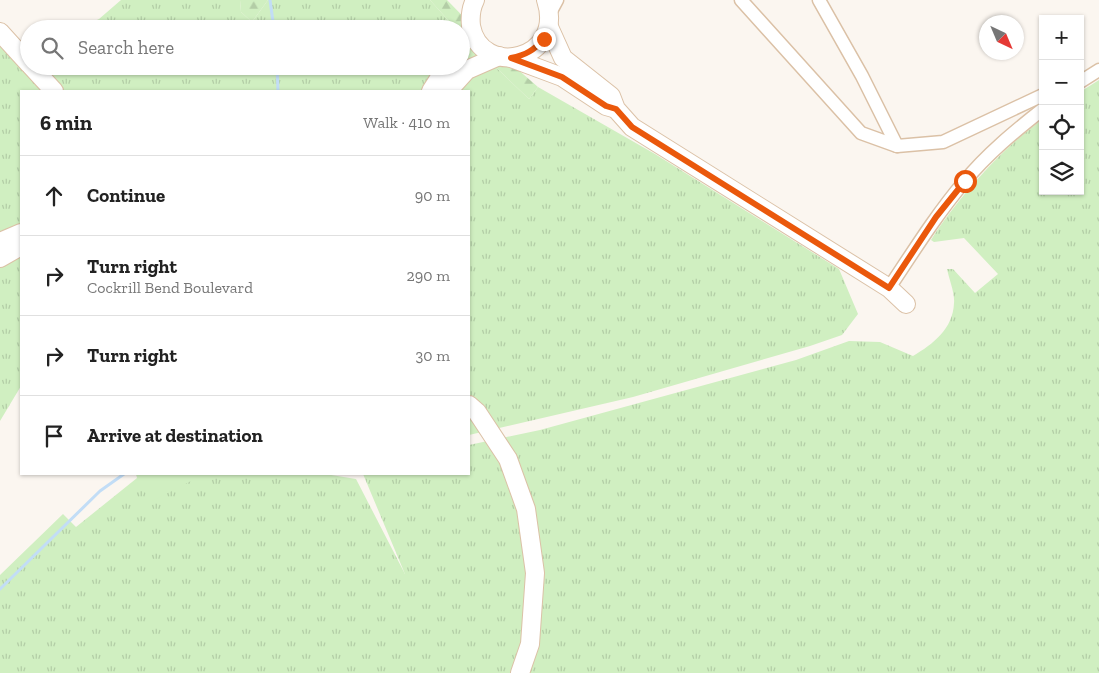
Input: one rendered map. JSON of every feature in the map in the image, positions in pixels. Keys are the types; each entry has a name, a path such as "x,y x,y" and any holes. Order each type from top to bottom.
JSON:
{"street":[{"path":"475,0 470,18 472,31 478,42 487,51 562,77 606,106 616,109"},
{"path":"741,0 861,133 897,146 944,142 1039,97"},
{"path":"819,0 862,76 897,146"},
{"path":"470,69 505,57 524,55 535,49 544,39 550,10"},
{"path":"550,10 563,58 611,96 616,109 632,127 889,288 906,304"},
{"path":"0,32 20,54"},
{"path":"1084,76 1099,70"},
{"path":"1084,79 1099,70"},
{"path":"39,75 53,90"},
{"path":"432,90 441,75"},
{"path":"449,90 462,75"},
{"path":"889,288 936,217 965,181 993,151 1039,112"},
{"path":"0,242 20,233"},
{"path":"0,258 20,247"},
{"path":"470,406 508,459 526,508 535,573 530,644 520,673"}],"green space":[{"path":"121,0 240,0 241,12 250,20 97,20"},
{"path":"240,0 268,0 253,20 250,20 241,12"},
{"path":"268,0 430,0 448,20 253,20"},
{"path":"430,0 447,0 467,20 448,20"},
{"path":"470,23 501,55 538,87 529,99 470,43"},
{"path":"0,40 20,62 20,75 32,75 46,90 20,90 20,388 0,421"},
{"path":"470,43 529,99 538,87 655,154 839,269 858,314 842,335 810,346 633,397 470,435 470,90 60,90 49,75 470,75"},
{"path":"1099,80 1099,673 0,673 0,575 63,514 76,527 137,478 136,475 331,475 356,479 405,574 363,475 470,475 470,445 540,430 796,360 849,341 880,342 913,356 941,335 950,321 954,299 947,269 953,269 975,293 998,274 964,238 934,242 931,240 967,191 1012,144 1039,122 1039,195 1084,195 1084,89"},
{"path":"136,475 193,475 195,479 150,502"}],"waterway":[{"path":"270,0 273,20"},
{"path":"277,75 278,90"},
{"path":"0,589 100,491 123,475"}],"route":[{"path":"544,39 535,49 524,55 511,58 543,68 562,77 606,106 616,109 632,127 889,288 936,217 965,181"}]}
